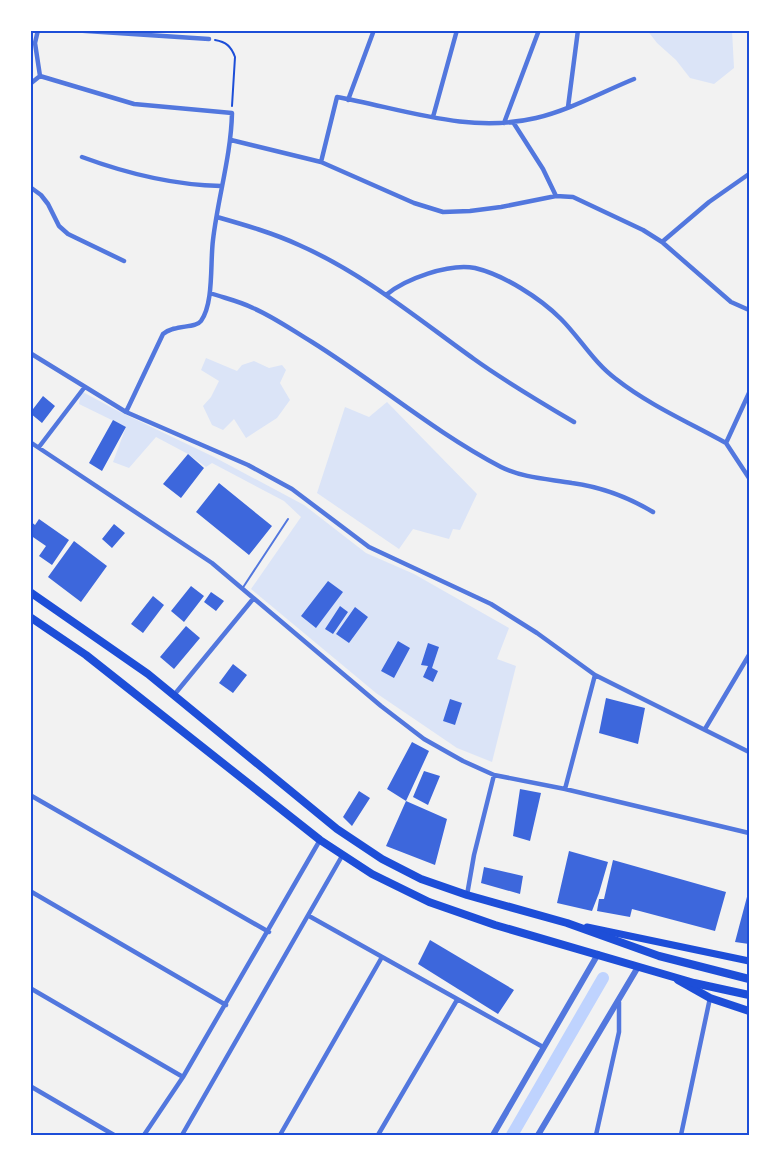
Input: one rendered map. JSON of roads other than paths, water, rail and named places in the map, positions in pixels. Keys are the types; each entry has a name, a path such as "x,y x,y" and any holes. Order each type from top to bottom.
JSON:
{"highway":[{"path":"30,592 107,644 174,695 337,829 382,859 421,879 567,923 659,956 749,979"},
{"path":"30,616 86,655 320,840 372,874 429,902 495,925 675,978 749,995"}],"main road":[{"path":"567,923 749,961"},
{"path":"675,978 710,998 749,1011"}],"street":[{"path":"38,30 34,43 40,76"},
{"path":"71,30 209,39"},
{"path":"348,100 375,30"},
{"path":"433,117 457,30"},
{"path":"504,123 539,30"},
{"path":"568,107 579,30"},
{"path":"30,84 40,76"},
{"path":"40,76 134,104 232,113 231,140 213,239 210,293 201,321 191,326 169,329 163,334 126,412"},
{"path":"321,162 337,98 410,115 472,123 504,123 554,113 634,79"},
{"path":"513,122 543,170 556,196"},
{"path":"231,140 321,162 414,203 443,212 501,207 556,196 573,197 662,242 731,302 749,310"},
{"path":"82,158 162,181 222,186"},
{"path":"662,242 709,202 749,174"},
{"path":"30,187 48,204 58,226 68,234 124,261"},
{"path":"217,217 265,231 326,258 386,295 501,378 574,422"},
{"path":"386,295 407,281 458,268 474,268 496,275 543,303 562,320 614,378 635,393 726,443 749,478"},
{"path":"210,293 251,307 279,321 354,368 467,448 505,469 575,483 615,494 632,500 653,512"},
{"path":"30,354 126,412 248,465 292,489 369,548 490,604 537,633 595,675 749,752"},
{"path":"39,447 84,387"},
{"path":"726,443 749,393"},
{"path":"30,442 212,563 381,706 424,739 463,761 494,775 566,789 749,833"},
{"path":"174,695 253,599"},
{"path":"705,729 749,655"},
{"path":"566,789 595,675"},
{"path":"467,894 474,855 494,775"},
{"path":"30,795 269,932"},
{"path":"144,1135 183,1077 226,1005 320,840"},
{"path":"182,1135 342,856"},
{"path":"30,891 226,1005"},
{"path":"309,916 543,1047"},
{"path":"493,1135 598,954"},
{"path":"280,1135 382,957"},
{"path":"538,1135 638,967"},
{"path":"30,988 183,1077"},
{"path":"681,1135 710,998"},
{"path":"378,1135 457,999"},
{"path":"596,1135 618,1032 619,1001"},
{"path":"30,1086 114,1135"}],"lane":[{"path":"242,589 288,519"}],"waterway":[{"path":"512,1135 603,978"}]}
